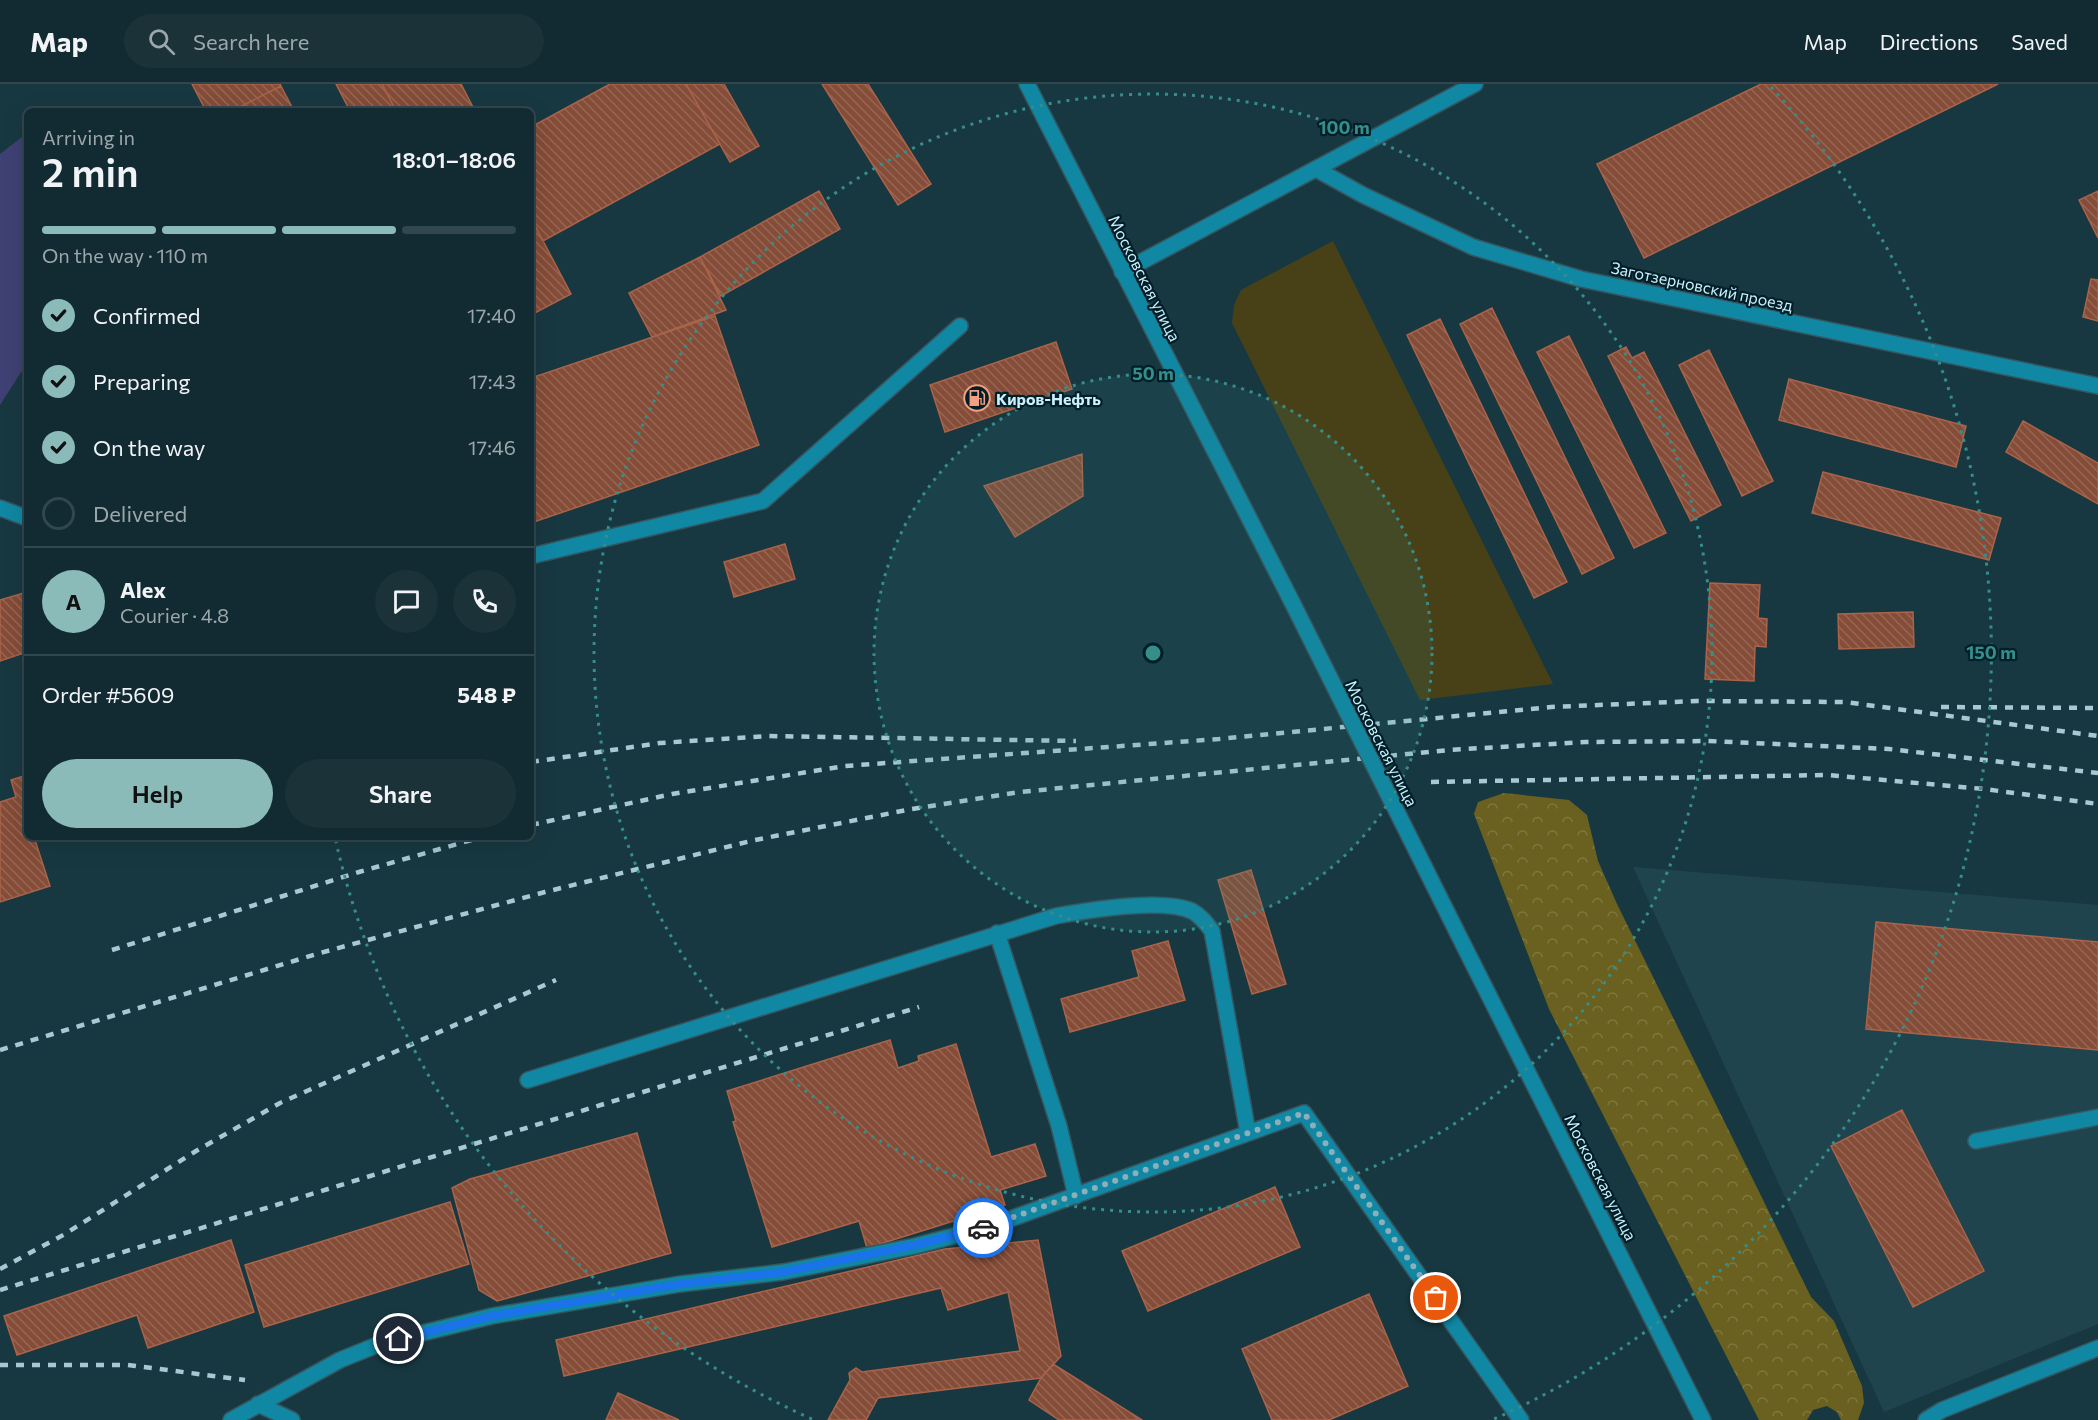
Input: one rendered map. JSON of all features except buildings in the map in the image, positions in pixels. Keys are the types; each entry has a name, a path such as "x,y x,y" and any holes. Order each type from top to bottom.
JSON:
{"main road":[{"name":"Московская улица","path":"1027,84 1292,602 1703,1420"},
{"path":"1122,272 1475,84"},
{"name":"Заготзерновский проезд","path":"1316,168 1363,195 1473,247 1581,279 2098,386"},
{"path":"534,555 763,501 960,326"},
{"path":"0,508 24,517"},
{"path":"528,1080 1056,916 1131,906 1176,908 1191,911 1204,919 1212,931 1248,1133"},
{"path":"997,933 1054,1107 1076,1196"},
{"path":"231,1420 340,1359 382,1343 492,1316 680,1284 783,1272 905,1248 988,1227 1304,1113 1521,1420"},
{"path":"1976,1141 2098,1117"},
{"path":"1926,1420 1942,1410 2098,1348"},
{"path":"258,1404 262,1420"},
{"path":"258,1404 292,1420"}],"shaded area":[{"path":"1333,241 1553,684 1420,700 1232,323 1234,305 1241,290"},
{"path":"1633,867 2098,905 2098,1324 1884,1412"}],"green space":[{"path":"1504,793 1569,800 1587,815 1598,861 1617,904 1811,1297 1834,1321 1862,1386 1864,1403 1858,1420 1841,1420 1837,1412 1827,1406 1813,1410 1807,1420 1759,1420 1549,1009 1474,814 1478,802"}],"water":[{"path":"24,135 24,368 0,405 0,154"}],"railway":[{"path":"534,824 672,794 845,766 1219,739 1551,707 1697,701 1845,702 2098,736"},
{"path":"1941,707 2098,708"},
{"path":"534,762 660,743 769,736 1076,741"},
{"path":"0,1050 320,953 545,892 755,840 912,809 1020,792 1449,750 1585,742 1708,741 1889,749 2098,773"},
{"path":"1431,782 1828,775 1984,789 2098,804"},
{"path":"112,950 359,872 471,840"},
{"path":"0,1269 65,1234 196,1151 280,1103 556,980"},
{"path":"0,1290 919,1007"},
{"path":"0,1365 128,1365 245,1380"}],"way so far":[{"path":"983,1228 1304,1113 1436,1298"}],"place":[{"name":"Киров-Нефть","path":"977,398"}],"route":[{"path":"399,1339 492,1316 680,1284 783,1272 915,1245 983,1228"}]}
